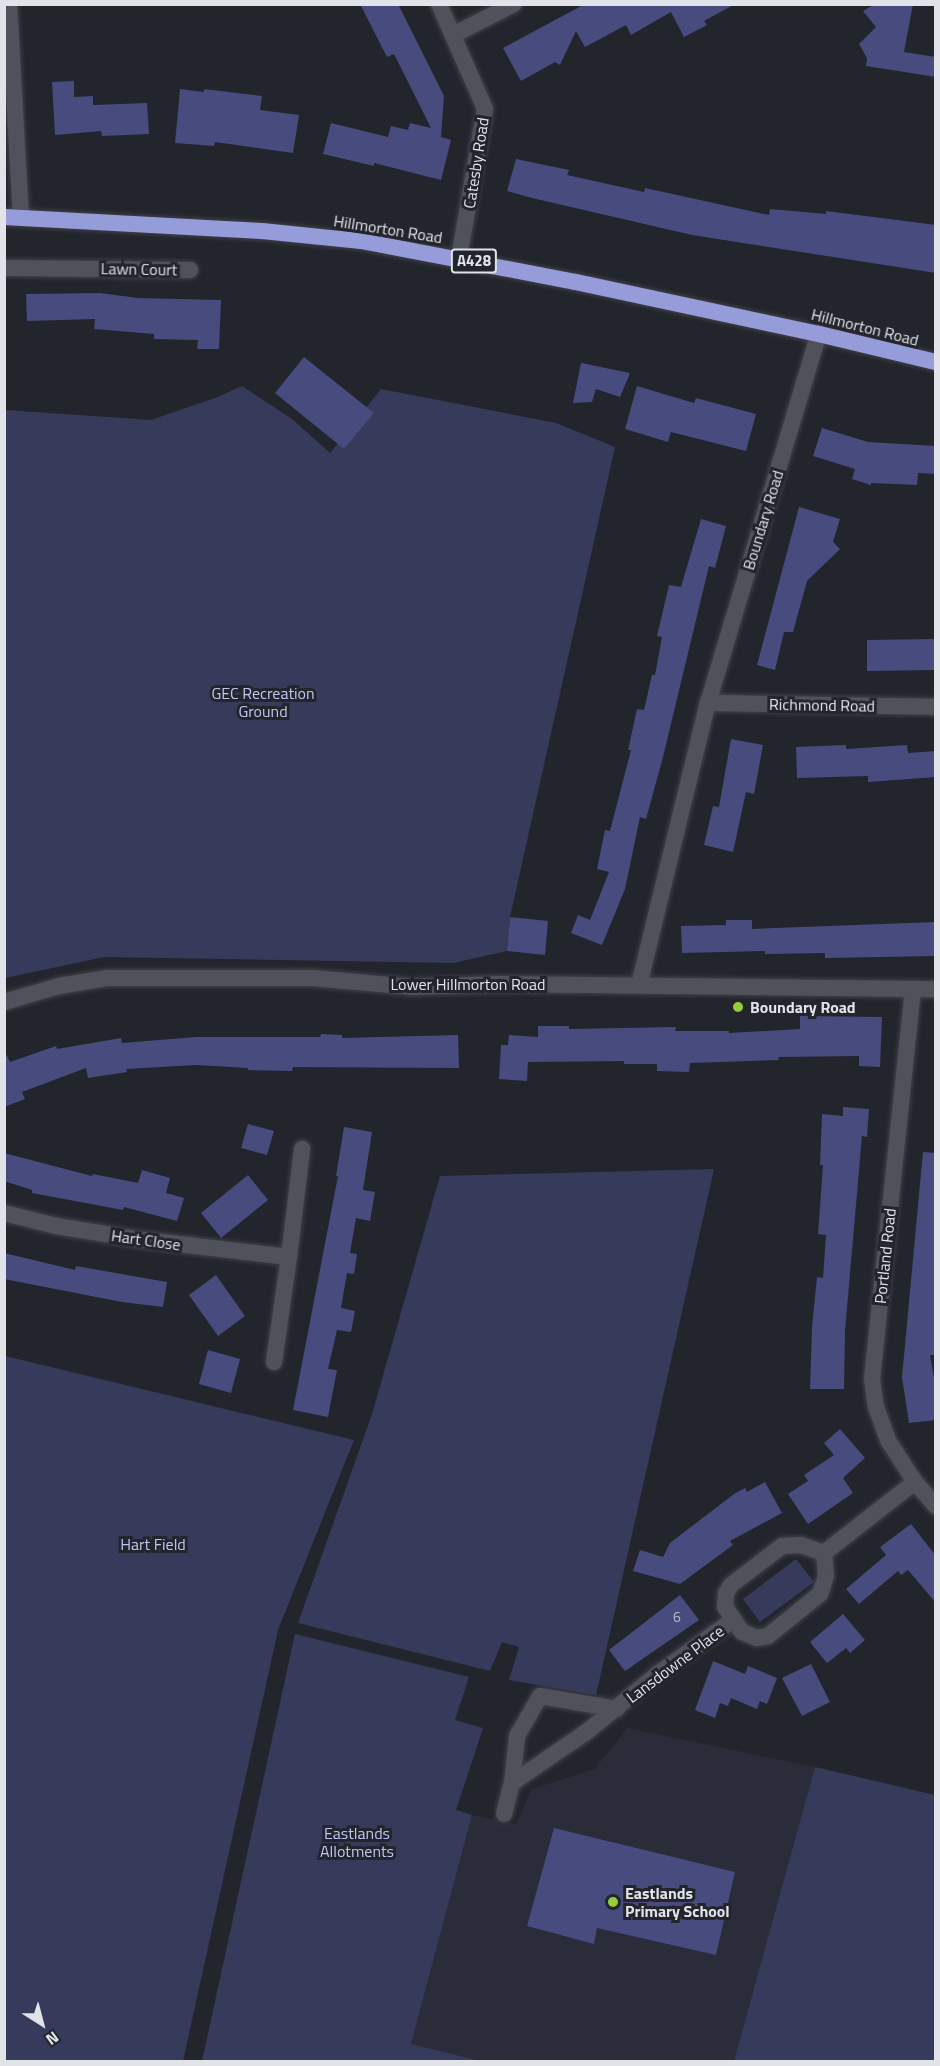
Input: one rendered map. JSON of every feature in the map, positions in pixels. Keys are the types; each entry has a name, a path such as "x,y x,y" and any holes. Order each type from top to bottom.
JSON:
{"highway":[{"name":"Hillmorton Road","path":"13,217 262,231 362,241 459,258 819,334 936,362"}],"street":[{"path":"9,4 13,217"},
{"name":"Catesby Road","path":"439,4 485,110 459,258"},
{"path":"453,35 514,4"},
{"name":"Lawn Court","path":"4,268 190,270"},
{"name":"Boundary Road","path":"639,985 708,703 819,334"},
{"name":"Richmond Road","path":"708,703 936,707"},
{"name":"Lower Hillmorton Road","path":"4,1002 59,986 108,978 313,978 411,987 502,984 936,989"},
{"name":"Portland Road","path":"913,989 872,1380 876,1407 889,1442 915,1482 936,1506"},
{"path":"274,1362 302,1149"},
{"name":"Hart Close","path":"4,1213 56,1226 136,1239 289,1257"},
{"path":"824,1553 915,1482"},
{"name":"Lansdowne Place","path":"801,1545 824,1553 826,1576 820,1594 768,1636 757,1638 742,1632 725,1608 726,1593 731,1585 782,1546 801,1545"},
{"name":"Lansdowne Place","path":"512,1784 617,1709 660,1673 733,1620"},
{"name":"Lansdowne Place","path":"504,1815 512,1784 517,1736 540,1696 617,1709"}],"shaded area":[{"name":"Eastlands Primary School","path":"627,1728 815,1767 734,2061 480,2062 411,2044 472,1815 516,1824 532,1789 595,1769"}],"green space":[{"name":"GEC Recreation Ground","path":"242,386 292,419 330,453 381,389 556,423 615,447 510,917 507,951 453,963 104,957 5,978 5,410 151,420"},
{"path":"714,1169 596,1695 509,1680 519,1647 502,1642 490,1671 298,1623 372,1414 440,1176"},
{"name":"Hart Field","path":"5,1356 354,1440 278,1630 183,2061 5,2061"},
{"path":"796,1559 814,1582 760,1622 743,1599"},
{"name":"Eastlands Allotments","path":"295,1634 469,1677 455,1720 483,1728 456,1810 472,1815 411,2044 480,2061 202,2061"},
{"path":"815,1767 935,1795 935,2061 734,2061"}],"building":[{"path":"360,4 398,4 444,96 441,137 451,140 441,180 374,163 374,166 323,154 331,123 388,137 391,126 408,130 410,123 431,128 394,54 387,57"},
{"path":"585,4 735,4 704,21 707,25 684,37 671,12 631,35 626,25 585,47 576,31 560,65 555,62 521,81 503,48"},
{"path":"875,4 913,4 904,52 936,57 936,77 866,66 867,58 859,44 876,27 863,11"},
{"path":"74,81 74,97 93,96 93,105 147,103 149,134 102,136 101,131 55,135 52,82"},
{"path":"180,89 204,92 204,89 262,96 260,110 299,115 293,153 215,142 214,146 175,143"},
{"path":"516,159 569,170 567,175 644,192 645,188 769,215 770,209 826,214 826,211 936,225 936,273 692,235 532,198 507,191"},
{"path":"100,293 138,298 221,300 219,349 197,349 198,340 154,339 154,334 94,329 95,319 27,321 26,294"},
{"path":"304,357 374,413 344,449 275,393"},
{"path":"581,363 630,373 620,397 596,389 592,402 573,403"},
{"path":"637,386 694,403 696,398 756,414 746,451 671,432 668,442 625,429"},
{"path":"822,428 868,442 936,446 936,474 918,473 917,485 871,483 871,485 852,479 855,469 813,456"},
{"path":"799,507 840,519 833,542 840,549 807,581 793,632 784,632 775,670 757,665"},
{"path":"701,519 726,526 715,568 709,566 646,819 640,817 625,889 602,945 571,933 578,915 590,920 609,872 597,869 605,830 610,831 631,750 628,750 637,709 644,710 652,675 655,675 662,637 657,636 669,585 681,587"},
{"path":"936,639 936,670 867,671 867,640"},
{"path":"731,739 763,745 754,794 746,792 733,852 704,845 713,806 719,807"},
{"path":"846,745 846,749 907,745 908,753 936,751 936,777 868,782 868,776 797,778 796,747"},
{"path":"510,917 548,921 545,955 507,951"},
{"path":"726,920 752,920 752,929 936,922 936,956 825,958 825,953 765,954 765,951 682,953 681,926 726,925"},
{"path":"800,1016 882,1017 880,1067 859,1066 859,1056 778,1057 779,1060 690,1063 689,1072 657,1071 657,1064 624,1064 624,1061 528,1062 527,1081 499,1079 501,1045 508,1045 509,1035 538,1037 538,1026 569,1026 569,1029 676,1027 675,1031 729,1031 729,1033 800,1029"},
{"path":"321,1034 342,1035 342,1038 458,1035 459,1068 293,1067 292,1071 196,1065 126,1069 127,1072 88,1078 86,1068 22,1092 25,1099 4,1107 4,1050 10,1062 56,1046 57,1049 121,1038 122,1043 196,1037 320,1037"},
{"path":"843,1107 869,1109 867,1137 862,1136 845,1331 844,1389 810,1389 812,1327 817,1277 823,1278 826,1235 818,1234 823,1165 820,1165 822,1114 843,1116"},
{"path":"248,1124 274,1131 267,1155 241,1148"},
{"path":"344,1127 372,1132 363,1190 375,1192 370,1221 356,1218 350,1253 357,1254 354,1274 347,1273 341,1308 355,1311 351,1332 337,1330 328,1369 337,1370 328,1417 293,1410 338,1176 336,1176"},
{"path":"923,1152 936,1153 936,1355 930,1355 936,1390 936,1420 909,1423 902,1377"},
{"path":"4,1153 92,1176 93,1174 138,1183 142,1170 170,1178 166,1193 184,1198 177,1221 124,1207 123,1210 32,1193 32,1190 4,1181"},
{"path":"248,1175 268,1200 221,1238 201,1213"},
{"path":"4,1253 75,1270 76,1266 167,1282 163,1307 122,1302 4,1279"},
{"path":"216,1275 245,1316 218,1336 189,1295"},
{"path":"208,1350 240,1359 231,1393 199,1384"},
{"path":"840,1429 865,1458 843,1478 853,1493 808,1524 788,1494 808,1481 804,1475 834,1455 824,1443"},
{"path":"765,1482 782,1513 730,1541 733,1545 680,1584 633,1571 640,1550 663,1557 670,1543 734,1494 745,1488 747,1492"},
{"path":"911,1524 936,1556 936,1603 908,1570 901,1575 898,1571 859,1604 846,1589 886,1555 880,1547"},
{"path":"680,1595 699,1620 625,1671 609,1650"},
{"path":"843,1614 865,1640 850,1653 846,1648 827,1663 810,1642"},
{"path":"713,1661 745,1674 748,1666 777,1678 767,1704 760,1701 757,1709 731,1698 728,1706 720,1703 715,1718 695,1710"},
{"path":"811,1664 830,1702 802,1716 782,1678"},
{"path":"554,1828 735,1872 716,1955 597,1928 594,1944 527,1926"}],"place":[{"name":"Boundary Road","path":"738,1007"},
{"name":"Eastlands Primary School","path":"613,1902"}]}
